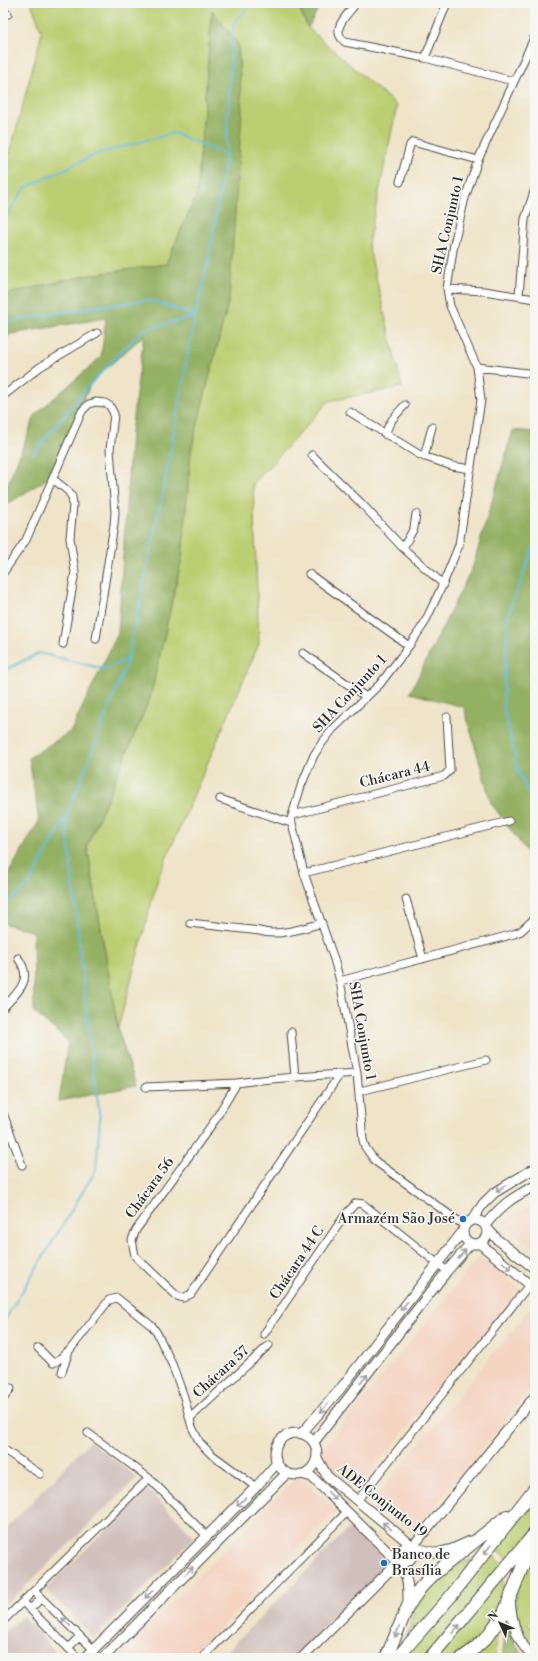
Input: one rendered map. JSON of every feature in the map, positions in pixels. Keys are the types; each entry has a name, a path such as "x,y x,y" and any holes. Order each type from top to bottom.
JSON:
{"highway":[{"path":"397,1658 451,1596 535,1488"},
{"path":"386,1658 408,1606 422,1587 435,1573 504,1518 520,1508"},
{"path":"430,1658 535,1533"},
{"path":"462,1658 486,1638 504,1613 523,1565 535,1540"}],"street":[{"path":"356,3 341,21 338,31 340,38 345,42 425,58 513,81"},
{"path":"425,58 447,3"},
{"name":"SHA Conjunto 1","path":"467,1226 376,1161 368,1152 363,1140 360,1091 340,981 322,923 304,873 291,823 301,786 314,755 333,729 391,672 409,646 424,624 459,545 481,400 477,367 450,306 447,289 454,244 465,198 478,160 535,36"},
{"path":"400,182 410,145 413,142 478,160"},
{"path":"519,296 525,219 535,189"},
{"path":"447,289 484,291 535,299"},
{"path":"3,396 40,367 97,333"},
{"path":"477,367 535,374"},
{"path":"3,573 26,540 82,411 89,404 96,402 105,403 110,406 114,414 110,450 115,512 96,639"},
{"path":"386,435 386,429 390,422 405,405"},
{"path":"350,412 424,457 452,466 471,469"},
{"path":"424,457 432,426"},
{"path":"312,455 361,503 403,548 443,584"},
{"path":"53,479 68,491 72,497 73,505 70,538 75,572 63,644"},
{"path":"403,548 414,528 416,514"},
{"path":"309,574 409,646"},
{"path":"302,653 366,697"},
{"name":"Chácara 44","path":"293,815 444,776 450,770 447,717"},
{"path":"220,799 291,823"},
{"path":"304,873 509,821"},
{"path":"406,898 423,959"},
{"path":"340,981 514,934 528,926 535,918"},
{"path":"190,923 260,931 266,934 297,930 322,923"},
{"path":"3,1008 23,984 25,967 18,958"},
{"path":"290,1032 295,1077"},
{"path":"360,1091 486,1060"},
{"path":"146,1087 237,1083 357,1073"},
{"name":"Chácara 56","path":"237,1083 215,1120 136,1230 132,1240 135,1256 180,1298 191,1294 340,1074"},
{"path":"3,1113 22,1165"},
{"path":"302,1433 341,1388 483,1204 494,1193 535,1168"},
{"path":"314,1442 447,1271 475,1243 485,1238 487,1235 486,1226 501,1207 512,1198 535,1186"},
{"name":"Chácara 44 C","path":"264,1334 345,1215 356,1203 363,1204 447,1271"},
{"path":"467,1226 479,1220 498,1240 535,1269"},
{"path":"357,1501 532,1287 488,1250 466,1238 467,1226"},
{"path":"488,1250 490,1244 498,1240"},
{"path":"418,1288 429,1295"},
{"path":"38,1348 54,1363 68,1351 109,1300 117,1298 153,1327 158,1335 172,1364 196,1435 205,1448 256,1487"},
{"name":"Chácara 57","path":"190,1418 270,1345"},
{"path":"62,1372 68,1351"},
{"path":"3,1399 11,1388"},
{"path":"341,1388 350,1397"},
{"path":"302,1658 398,1562 399,1551 412,1546 535,1396"},
{"path":"295,1432 302,1433 307,1435 314,1442 317,1448 317,1458 310,1470 301,1474 293,1475 281,1469 277,1463 275,1449 278,1443 289,1434 295,1432"},
{"path":"88,1433 149,1478 206,1535"},
{"path":"3,1449 40,1474"},
{"name":"ADE Conjunto 19","path":"317,1458 327,1476 412,1546 437,1553 452,1549 484,1535"},
{"path":"85,1658 206,1535 256,1487 277,1463"},
{"path":"34,1591 103,1658 287,1473"},
{"name":"ADE Conjunto 19","path":"301,1474 312,1477 316,1480 398,1562 404,1570 408,1582 408,1606"},
{"path":"3,1621 149,1478"},
{"path":"202,1658 347,1512"},
{"path":"398,1562 405,1563 411,1559 414,1553 412,1546"},
{"path":"30,1609 41,1599"},
{"path":"510,1599 514,1627 523,1646 534,1658"},
{"path":"23,1602 78,1658"},
{"path":"68,1648 80,1636"}],"shaded area":[{"path":"535,1203 535,1249 501,1222"},
{"path":"480,1256 520,1289 357,1489 317,1456"},
{"path":"535,1302 535,1384 413,1533 373,1500"},
{"path":"90,1441 137,1478 3,1608 3,1532"},
{"path":"299,1475 336,1511 190,1658 117,1658"},
{"path":"147,1489 195,1537 94,1638 46,1589"},
{"path":"351,1526 388,1563 294,1658 220,1658"},
{"path":"23,1616 61,1658 3,1658 3,1633"}],"green space":[{"path":"31,3 297,3 308,28 397,106 368,244 402,387 329,401 253,484 259,644 158,878 118,1029 87,846 150,698 182,558 191,450 229,299 212,11 197,194 166,264 84,276 3,295 3,155 10,153 42,32"},
{"path":"297,3 321,3 308,28"},
{"path":"212,10 238,44 242,112 229,299 191,450 182,558 150,698 87,846 118,1029 136,1086 59,1101 68,1041 34,1012 33,932 3,923 3,883 39,821 29,758 71,731 118,633 131,432 144,335 92,381 48,478 3,507 3,496 36,414 101,357 106,318 11,334 3,342 3,295 84,276 166,264 197,194"},
{"path":"513,430 535,432 535,608 533,615 529,696 535,734 535,863 491,803 464,707 410,693 473,566"},
{"path":"535,1501 535,1529 520,1553 513,1569 509,1560 504,1554 487,1548 518,1520"},
{"path":"535,1549 535,1613 527,1624 535,1630 535,1655 529,1648 517,1622 515,1601 517,1590"},
{"path":"484,1555 492,1555 496,1557 501,1563 503,1571 503,1581 499,1602 492,1621 486,1630 471,1646 459,1655 441,1659 407,1658 407,1639 413,1613 419,1600 427,1589 445,1572 457,1565"},
{"path":"508,1615 509,1627 513,1638 526,1658 502,1658"},
{"path":"497,1635 495,1658 473,1658 488,1645"}],"waterway":[{"path":"3,1323 96,1170 100,1119 87,1018 66,818 128,659 164,486 195,316 208,264 226,155 233,23 253,3"},
{"path":"3,220 25,188 99,153 174,133 226,155"},
{"path":"3,323 87,308 149,300 194,315"},
{"path":"33,454 93,381 143,330 195,316"},
{"path":"535,543 508,615 503,705 518,770 535,808"},
{"path":"3,671 39,653 104,669 127,659"},
{"path":"3,906 28,886 65,819"}],"place":[{"name":"Armazém São José","path":"463,1219"},
{"name":"Banco de Brasília","path":"384,1563"}]}
